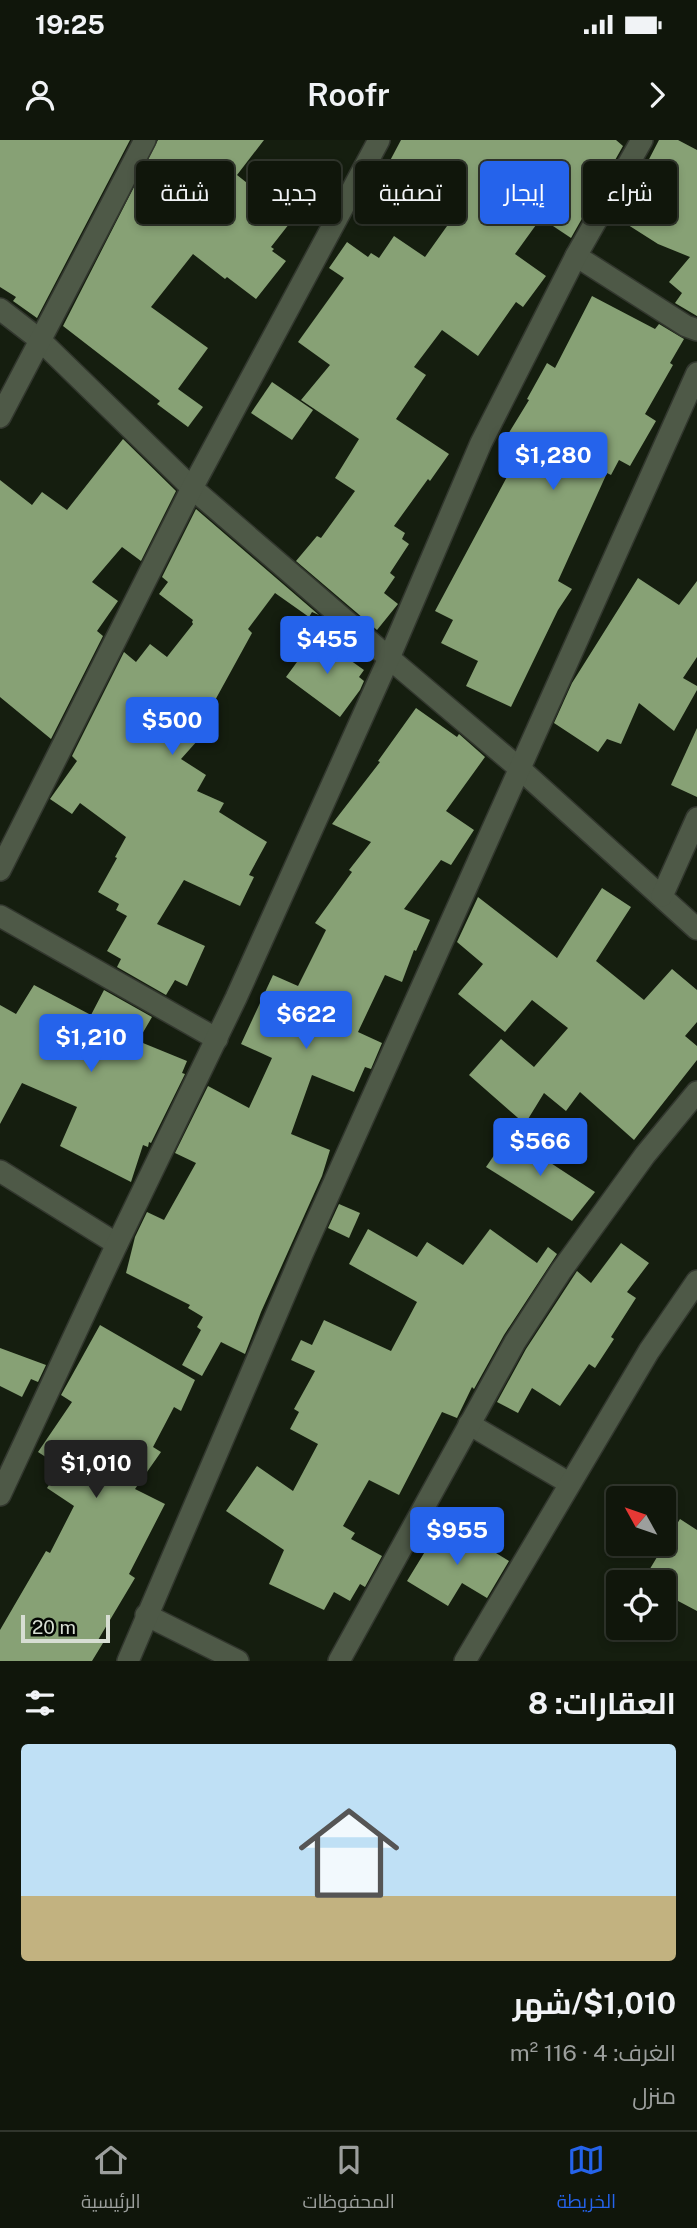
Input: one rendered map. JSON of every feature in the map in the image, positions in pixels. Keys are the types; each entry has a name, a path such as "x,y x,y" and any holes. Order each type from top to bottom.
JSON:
{"street":[{"path":"0,417 145,140"},
{"path":"0,870 192,488 379,140"},
{"path":"0,1495 117,1244 217,1039 388,659 481,443 576,256 642,140"},
{"path":"576,256 686,326 697,330"},
{"path":"0,309 40,340 192,488 388,659 519,768 697,929"},
{"path":"128,1661 303,1252 697,373"},
{"path":"662,897 697,818"},
{"path":"0,916 217,1039"},
{"path":"340,1661 515,1342 561,1271 645,1155 695,1098"},
{"path":"0,1171 117,1244"},
{"path":"465,1661 649,1351 697,1281"},
{"path":"469,1424 569,1483"},
{"path":"146,1615 237,1661"}],"building":[{"path":"0,140 130,140 37,318 13,301 16,297 0,287"},
{"path":"158,140 264,140 237,175 248,184 248,224 289,224 271,247 274,249 272,251 286,261 256,299 193,254 151,307 208,348 178,389 203,407 188,427 157,404 160,401 63,326 136,183 136,224 234,224 234,161 147,161"},
{"path":"401,140 616,140 623,146 615,161 583,161 583,217 571,238 550,224 569,224 569,161 480,161 480,224 537,224 515,254 546,276 523,307 516,302 478,356 442,330 414,367 426,375 396,419 449,454 394,526 405,533 402,539 409,544 390,573 395,577 384,593 398,604 377,630 296,561 317,536 321,538 355,491 335,478 359,439 301,400 330,365 298,342 344,278 329,268 347,242 368,257 371,253 379,258 394,236 425,257 448,224 466,224 466,161 390,161"},
{"path":"659,140 678,140 697,150 697,316 675,303 682,293 669,282 690,257 658,244 627,224 677,224 677,161 648,161"},
{"path":"592,296 655,329 659,324 684,339 670,363 673,365 645,414 656,421 630,466 619,460 611,475 607,473 558,581 572,589 558,610 511,707 466,686 478,661 441,643 453,620 435,611 516,460 499,449 529,400 527,399 547,363 555,368"},
{"path":"272,382 313,410 292,440 251,413"},
{"path":"123,439 176,491 141,561 122,547 92,582 118,601 97,631 103,636 51,739 0,697 0,480 32,505 42,492 67,510"},
{"path":"196,509 319,615 312,612 309,617 275,593 248,629 252,633 213,704 217,707 196,738 198,740 181,759 206,775 197,791 224,803 219,812 267,842 249,875 254,877 240,906 184,880 157,924 205,946 187,986 175,980 166,995 117,967 121,959 107,951 127,916 116,910 119,904 98,892 126,837 80,803 72,814 50,799 77,761 72,756 124,652 136,662 150,644 167,657 193,624 193,620 159,594 168,582 162,577"},
{"path":"638,578 679,605 697,581 697,657 683,678 697,686 697,690 674,731 639,703 621,744 607,739 598,752 554,723 572,683"},
{"path":"316,636 364,670 359,677 364,681 360,690 340,717 286,677"},
{"path":"416,708 457,737 459,734 485,757 446,811 474,830 451,865 441,860 404,909 430,920 416,951 414,950 402,982 385,975 358,1032 382,1043 371,1069 365,1067 354,1092 312,1075 291,1134 330,1150 322,1176 245,1354 221,1342 202,1376 182,1365 201,1330 197,1327 203,1317 188,1308 190,1305 126,1273 135,1237 147,1212 164,1220 196,1163 175,1153 208,1086 249,1108 272,1058 241,1044 273,975 298,986 326,930 315,923 352,872 349,870 371,842 332,824 380,762 378,761"},
{"path":"697,728 697,797 671,785"},
{"path":"602,888 631,907 596,961 644,1000 672,969 697,990 697,1022 685,1036 697,1046 697,1060 634,1140 580,1092 566,1111 544,1093 525,1124 469,1075 501,1039 534,1067 568,1028 532,1000 505,1032 458,994 483,964 457,942 478,897 557,958"},
{"path":"34,985 91,1015 104,990 152,1017 138,1041 187,1061 182,1073 185,1074 151,1143 149,1142 148,1147 143,1145 131,1182 60,1146 77,1107 22,1083 0,1124 0,1005 16,1014"},
{"path":"508,1135 595,1192 572,1221 486,1167"},
{"path":"339,1204 360,1213 349,1238 328,1228"},
{"path":"368,1229 417,1257 427,1242 463,1265 490,1229 537,1263 548,1247 557,1254 504,1335 474,1389 472,1387 457,1418 442,1412 399,1495 369,1480 343,1526 355,1533 351,1539 382,1556 365,1587 360,1584 350,1601 334,1592 324,1610 269,1584 284,1550 226,1511 257,1466 293,1491 318,1444 290,1429 299,1412 294,1409 315,1371 291,1360 301,1340 312,1345 324,1320 391,1351 417,1302 349,1264"},
{"path":"621,1243 649,1263 627,1292 636,1298 595,1368 589,1364 560,1406 532,1388 518,1413 497,1402 526,1349 577,1271 591,1283"},
{"path":"100,1325 195,1380 181,1411 174,1407 153,1447 161,1452 135,1489 165,1504 129,1574 135,1578 98,1640 103,1643 92,1661 0,1661 0,1630 46,1551 50,1553 74,1506 47,1488 61,1467 38,1452 72,1402 61,1395"},
{"path":"0,1348 46,1365 38,1382 31,1379 22,1397 0,1386"},
{"path":"680,1519 697,1530 697,1611 676,1600 676,1570 649,1570 658,1556 676,1556 676,1526"},
{"path":"452,1526 509,1561 487,1598 462,1583 448,1606 407,1581 437,1532 445,1537"}]}
